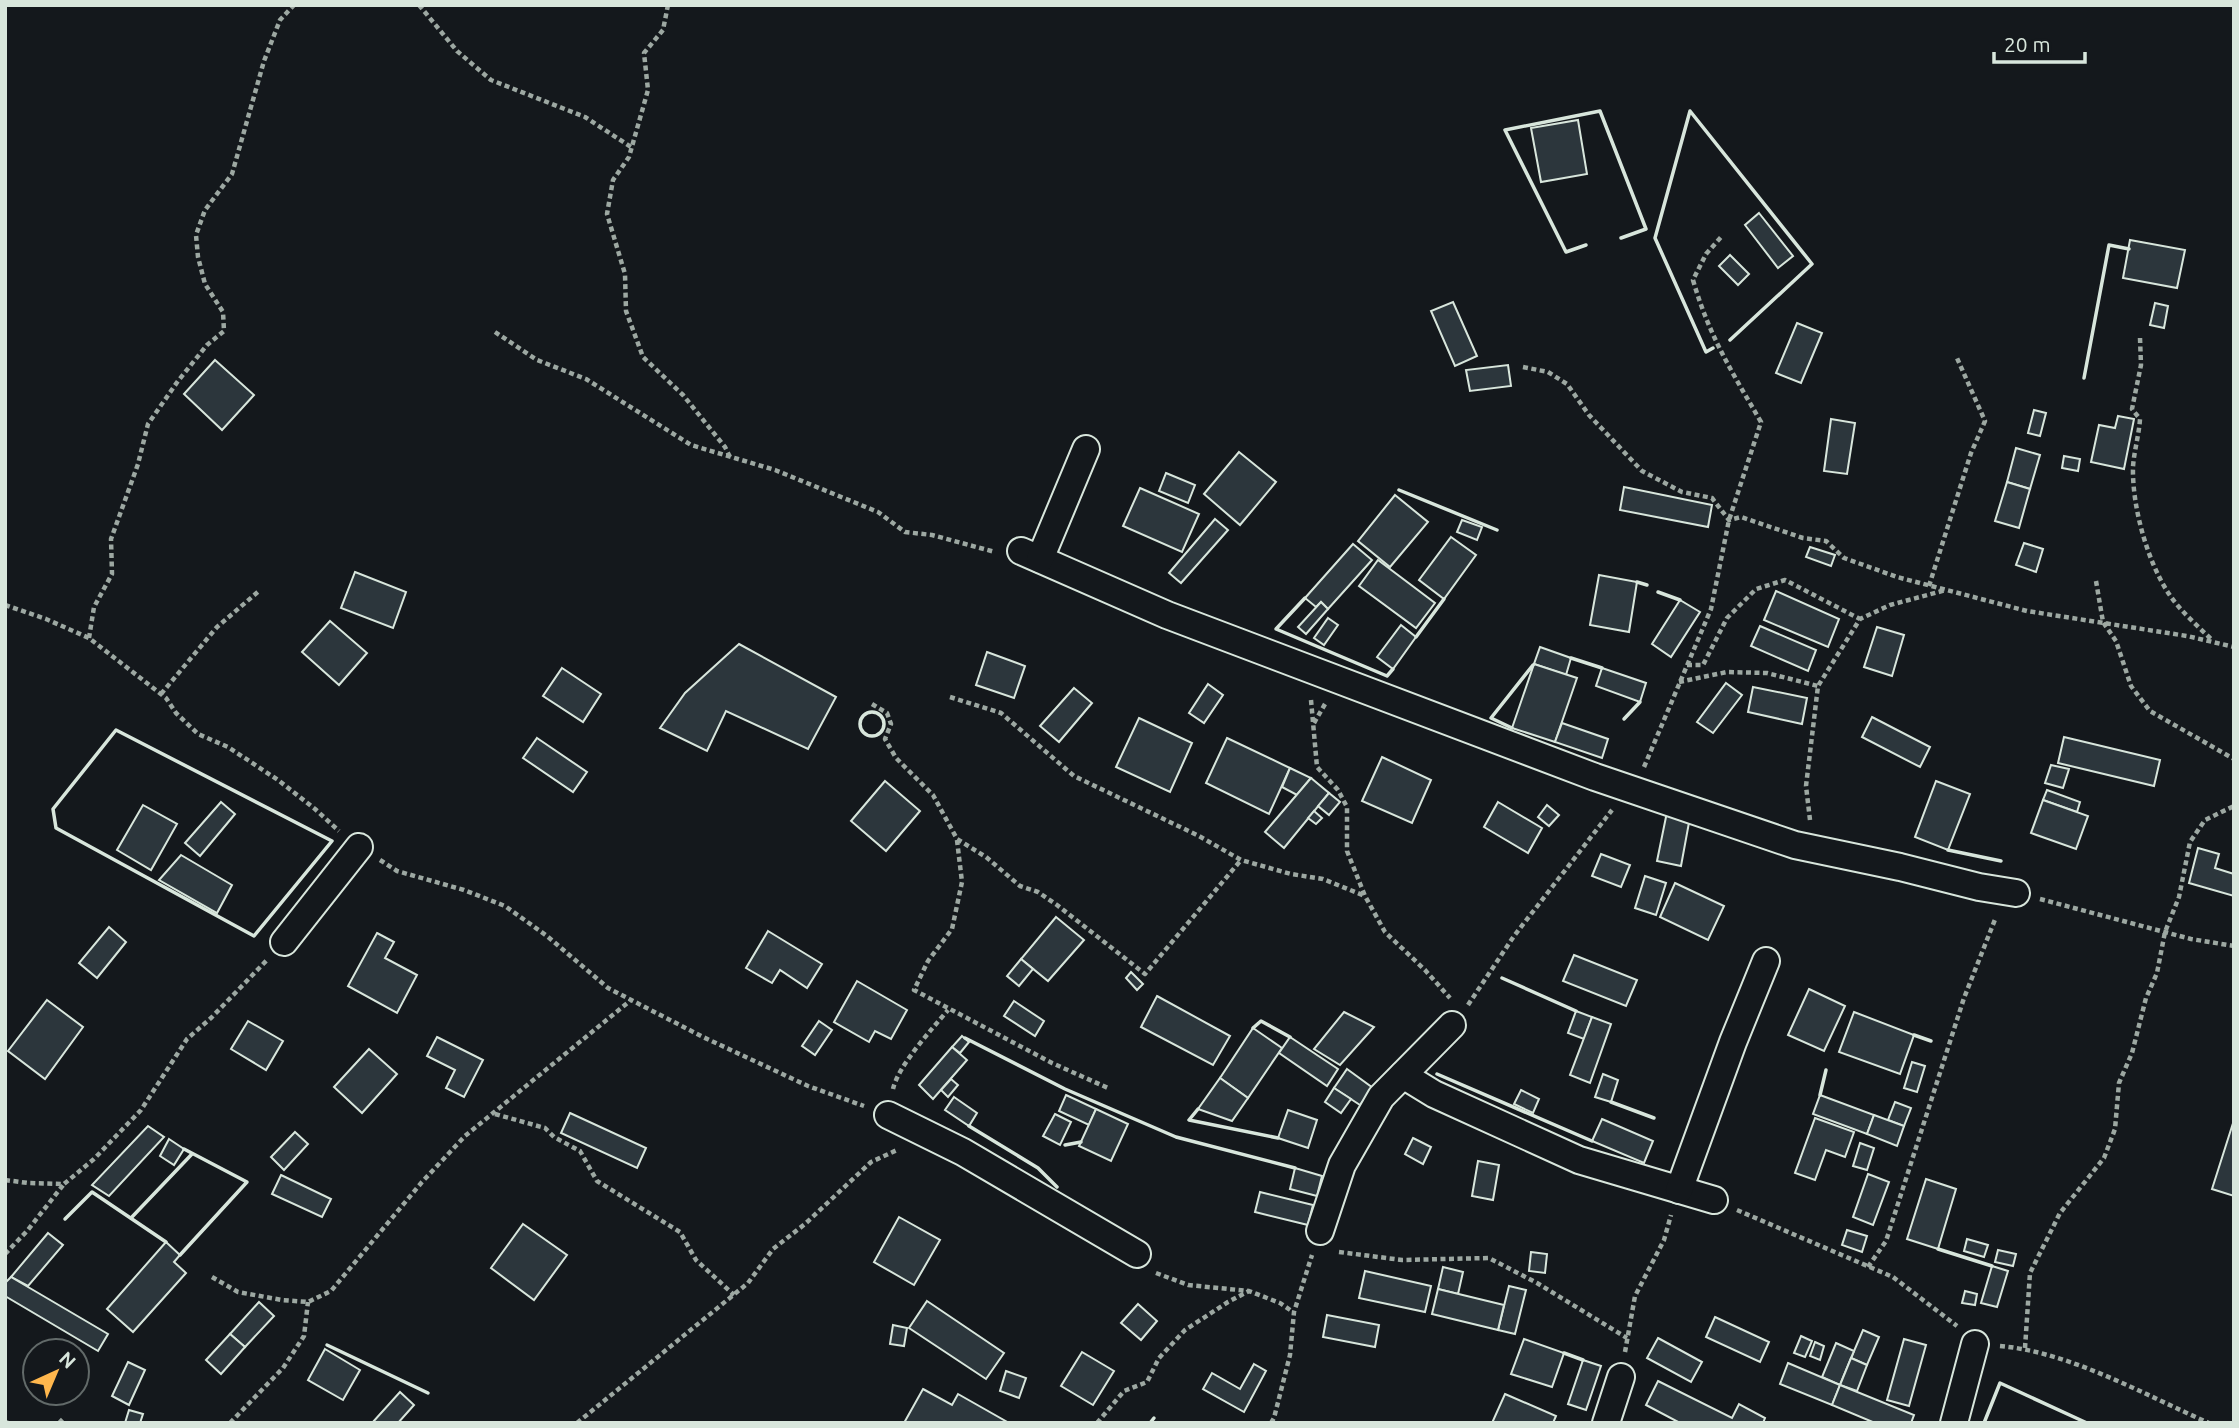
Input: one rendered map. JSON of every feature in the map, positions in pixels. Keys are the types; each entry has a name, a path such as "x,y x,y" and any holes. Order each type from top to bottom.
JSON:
{"street":[{"path":"1086,449 1030,555 1167,615 1632,790 1783,841 2010,892"},
{"path":"284,942 359,847"},
{"path":"1679,1190 1766,961"},
{"path":"1317,1239 1342,1166 1381,1097 1452,1026"},
{"path":"1404,1075 1434,1094 1579,1160 1714,1200"},
{"path":"888,1115 963,1152 1137,1254"},
{"path":"1954,1423 1975,1344"},
{"path":"1606,1423 1621,1377"}],"path":[{"path":"89,638 94,607 112,574 111,539 138,464 148,424 207,345 224,331 223,312 205,284 198,257 196,234 205,210 232,174 264,61 280,20 294,5"},
{"path":"419,5 457,51 491,80 585,117 631,147"},
{"path":"668,5 663,30 644,53 648,90 629,157 613,180 607,214 625,274 626,311 643,357 683,395 731,458"},
{"path":"1452,1026 1545,897 1632,790 1711,609 1729,520 1762,422 1720,354 1693,280 1706,254 1723,234"},
{"path":"495,332 537,360 586,379 691,445 775,470 878,512 905,532 932,535 1000,554 1030,555"},
{"path":"2140,338 2141,365 2132,410 2140,419 2133,464 2134,495 2138,512 2157,572 2169,595 2215,643"},
{"path":"1929,586 1970,453 1985,421 1957,358"},
{"path":"1523,368 1548,372 1567,384 1589,415 1642,471 1682,492 1712,498 1729,520"},
{"path":"1729,520 1741,517 1793,535 1826,541 1844,558 1897,577 2027,611 2103,622 2234,647"},
{"path":"1688,665 1703,665 1727,618 1756,589 1785,580 1860,619"},
{"path":"2096,581 2103,622 2116,641 2131,687 2150,711 2234,758"},
{"path":"161,694 217,627 259,590"},
{"path":"1814,849 1806,786 1818,685 1860,619 1890,605 1946,590"},
{"path":"5,605 89,638 161,694 176,713 198,733 228,747 278,780 359,847 397,871 464,890 505,906 547,936 608,988 703,1037 808,1086 888,1115 895,1082 948,1010"},
{"path":"1301,665 1312,705 1317,767 1338,790 1347,807 1347,851 1364,896 1385,932 1452,1000 1452,1026"},
{"path":"1679,682 1727,672 1767,673 1818,685"},
{"path":"950,697 1001,713 1074,776 1199,836 1241,860 1291,874 1323,879 1364,896"},
{"path":"872,704 887,713 891,724 884,739 896,758 933,795 957,839 962,882 951,929 928,961 914,989 948,1010 1108,1088"},
{"path":"2025,1348 2030,1273 2060,1213 2104,1158 2115,1129 2119,1083 2132,1053 2146,999 2157,973 2165,932 2179,897 2190,842 2205,820 2234,806"},
{"path":"957,839 986,857 1020,886 1038,892 1057,905 1144,974 1241,860"},
{"path":"1868,1266 1886,1241 1964,998 2010,892 2165,932 2234,946"},
{"path":"5,1254 64,1184 94,1159 141,1110 187,1039 211,1018 284,942"},
{"path":"212,1277 238,1292 282,1300 308,1302 331,1291 422,1182 466,1136 631,1000"},
{"path":"494,1114 545,1128 554,1137 580,1151 597,1181 680,1232 696,1260 734,1295"},
{"path":"577,1423 734,1295 762,1266 773,1249 805,1224 871,1162 905,1147 934,1139"},
{"path":"5,1180 64,1184"},
{"path":"1271,1423 1290,1355 1294,1312 1317,1239 1357,1256 1402,1260 1489,1258 1537,1283 1627,1338 1635,1296 1664,1240 1679,1190"},
{"path":"1714,1200 1893,1277 1948,1318 1975,1344 2025,1348 2064,1359 2209,1423"},
{"path":"1137,1254 1143,1268 1188,1285 1249,1291 1280,1303 1294,1312"},
{"path":"1097,1423 1124,1391 1147,1382 1159,1358 1185,1330 1249,1291"},
{"path":"230,1423 290,1358 304,1336 308,1302"}],"building":[{"path":"1578,120 1587,174 1541,182 1531,128"},
{"path":"1759,213 1793,256 1778,268 1745,225"},
{"path":"2130,240 2185,250 2177,288 2123,278"},
{"path":"1730,255 1749,274 1738,285 1719,266"},
{"path":"1453,302 1477,356 1455,366 1431,311"},
{"path":"2155,303 2168,306 2164,328 2150,325"},
{"path":"1797,323 1822,333 1801,383 1776,373"},
{"path":"215,360 254,395 222,430 184,394"},
{"path":"1508,365 1511,386 1470,391 1466,370"},
{"path":"2034,410 2046,413 2040,436 2028,433"},
{"path":"2118,416 2134,419 2124,469 2091,462 2099,425 2115,428"},
{"path":"1831,419 1855,423 1847,474 1824,471"},
{"path":"2016,448 2040,455 2030,489 2007,482"},
{"path":"1239,452 1276,482 1240,525 1204,494"},
{"path":"2064,456 2080,459 2078,471 2062,468"},
{"path":"1166,473 1195,485 1188,503 1159,491"},
{"path":"2007,482 2030,489 2019,528 1995,521"},
{"path":"1624,487 1712,505 1708,527 1620,510"},
{"path":"1140,488 1199,514 1182,552 1123,526"},
{"path":"1395,495 1428,522 1390,567 1358,541"},
{"path":"1215,519 1228,530 1181,583 1169,573"},
{"path":"1462,520 1482,527 1477,540 1457,532"},
{"path":"1451,537 1476,555 1444,599 1419,580"},
{"path":"2024,543 2043,549 2036,572 2016,565"},
{"path":"1353,544 1372,560 1328,609 1321,602 1316,607 1305,598"},
{"path":"1810,547 1835,555 1831,566 1806,557"},
{"path":"1378,560 1435,603 1416,628 1359,586"},
{"path":"355,572 406,592 393,628 341,608"},
{"path":"1599,575 1637,582 1629,632 1590,625"},
{"path":"1776,591 1839,619 1828,647 1764,620"},
{"path":"1680,600 1700,612 1671,657 1652,644"},
{"path":"1321,602 1328,609 1306,634 1298,627"},
{"path":"1328,618 1338,625 1324,645 1314,638"},
{"path":"330,621 367,653 339,685 302,652"},
{"path":"1401,625 1416,637 1393,669 1377,657"},
{"path":"1760,626 1816,650 1808,671 1751,646"},
{"path":"1877,627 1904,635 1892,676 1864,667"},
{"path":"739,644 836,697 808,749 726,711 707,751 660,728 685,693"},
{"path":"1540,647 1571,658 1566,675 1534,664"},
{"path":"987,652 1025,666 1014,698 976,685"},
{"path":"1534,664 1577,678 1555,742 1512,728"},
{"path":"562,668 601,694 583,722 543,696"},
{"path":"1602,668 1646,683 1640,702 1596,686"},
{"path":"1726,683 1742,695 1713,733 1697,722"},
{"path":"1208,684 1223,695 1204,723 1189,713"},
{"path":"1753,687 1807,698 1802,724 1748,712"},
{"path":"1074,688 1092,703 1059,742 1040,726"},
{"path":"1872,717 1930,747 1920,767 1862,737"},
{"path":"1139,718 1192,743 1170,792 1116,767"},
{"path":"1562,723 1608,739 1602,758 1555,742"},
{"path":"2064,737 2160,760 2154,786 2058,763"},
{"path":"537,738 587,772 573,792 523,758"},
{"path":"1227,738 1290,768 1269,814 1206,783"},
{"path":"1382,757 1431,780 1412,823 1362,801"},
{"path":"2051,765 2069,769 2063,788 2045,783"},
{"path":"1290,768 1311,778 1297,795 1282,787"},
{"path":"1311,778 1329,793 1284,848 1265,832"},
{"path":"885,781 920,811 886,851 851,821"},
{"path":"1936,781 1970,794 1948,850 1915,837"},
{"path":"2047,790 2080,802 2077,812 2043,800"},
{"path":"1329,793 1340,802 1329,815 1318,806"},
{"path":"2043,800 2088,816 2076,849 2031,833"},
{"path":"221,802 235,814 200,856 185,843"},
{"path":"1498,802 1542,828 1528,853 1484,827"},
{"path":"143,805 177,824 151,870 117,850"},
{"path":"1547,805 1559,815 1549,826 1538,817"},
{"path":"1314,811 1322,818 1316,824 1308,818"},
{"path":"1667,812 1690,817 1681,866 1657,861"},
{"path":"2198,848 2219,854 2215,868 2234,874 2234,896 2189,883"},
{"path":"1601,854 1630,865 1621,887 1592,876"},
{"path":"181,855 232,885 217,913 159,880"},
{"path":"1645,876 1666,883 1656,915 1635,908"},
{"path":"1675,883 1724,906 1708,940 1660,917"},
{"path":"1056,917 1084,940 1048,981 1021,959"},
{"path":"109,927 126,942 97,978 79,963"},
{"path":"768,931 822,964 807,988 780,970 772,983 746,968"},
{"path":"377,933 394,942 385,958 417,975 397,1013 348,986"},
{"path":"1574,955 1637,980 1626,1006 1563,981"},
{"path":"1021,959 1033,969 1019,986 1007,976"},
{"path":"1131,972 1143,984 1137,990 1126,978"},
{"path":"857,981 907,1010 891,1039 875,1031 869,1042 834,1022"},
{"path":"1809,989 1845,1006 1824,1051 1788,1035"},
{"path":"1157,996 1230,1036 1213,1065 1141,1027"},
{"path":"47,1000 83,1027 45,1079 8,1051"},
{"path":"1014,1001 1044,1021 1035,1036 1004,1016"},
{"path":"1576,1011 1592,1017 1584,1039 1568,1033"},
{"path":"1344,1012 1374,1027 1340,1065 1314,1049"},
{"path":"1854,1012 1914,1035 1900,1074 1839,1052"},
{"path":"1592,1017 1611,1024 1590,1083 1570,1075"},
{"path":"248,1021 283,1041 266,1070 231,1049"},
{"path":"819,1021 832,1030 815,1055 802,1046"},
{"path":"1253,1028 1282,1048 1248,1098 1220,1078"},
{"path":"962,1036 969,1042 960,1053 952,1047"},
{"path":"437,1037 483,1060 464,1097 446,1088 455,1070 427,1056"},
{"path":"1290,1037 1338,1069 1327,1086 1279,1053"},
{"path":"952,1047 967,1060 933,1099 919,1085"},
{"path":"369,1049 397,1074 362,1113 334,1087"},
{"path":"1912,1062 1925,1066 1917,1092 1904,1088"},
{"path":"1347,1069 1373,1088 1360,1105 1334,1088"},
{"path":"1603,1074 1618,1080 1611,1102 1595,1097"},
{"path":"1220,1078 1248,1098 1232,1121 1198,1109"},
{"path":"951,1079 958,1085 948,1097 941,1090"},
{"path":"1334,1088 1351,1099 1341,1113 1325,1102"},
{"path":"1521,1090 1539,1099 1533,1113 1514,1104"},
{"path":"1066,1095 1096,1109 1089,1125 1059,1111"},
{"path":"1820,1095 1874,1115 1867,1134 1813,1114"},
{"path":"954,1097 977,1113 969,1126 945,1110"},
{"path":"1895,1102 1911,1108 1904,1126 1888,1120"},
{"path":"1096,1109 1128,1124 1111,1161 1079,1146"},
{"path":"1288,1110 1317,1120 1308,1148 1278,1138"},
{"path":"570,1113 646,1148 637,1168 561,1133"},
{"path":"1055,1114 1071,1122 1060,1145 1043,1136"},
{"path":"1874,1115 1904,1126 1897,1146 1867,1134"},
{"path":"1815,1118 1854,1132 1845,1157 1826,1150 1815,1180 1795,1173"},
{"path":"1602,1119 1653,1141 1644,1163 1592,1141"},
{"path":"2234,1120 2234,1196 2212,1189"},
{"path":"148,1126 164,1137 109,1196 92,1185"},
{"path":"295,1132 308,1144 284,1170 271,1157"},
{"path":"1413,1138 1431,1147 1423,1164 1405,1154"},
{"path":"169,1139 184,1149 174,1165 160,1156"},
{"path":"1860,1143 1874,1148 1867,1170 1853,1166"},
{"path":"1478,1161 1499,1165 1493,1200 1472,1196"},
{"path":"1295,1168 1322,1176 1317,1196 1290,1189"},
{"path":"1868,1174 1889,1182 1873,1225 1853,1217"},
{"path":"281,1175 331,1199 322,1217 272,1194"},
{"path":"1926,1179 1956,1189 1938,1249 1907,1239"},
{"path":"1260,1192 1313,1205 1308,1225 1255,1212"},
{"path":"899,1217 940,1240 914,1285 874,1262"},
{"path":"523,1224 567,1255 534,1300 491,1268"},
{"path":"1847,1230 1867,1236 1862,1252 1842,1245"},
{"path":"48,1233 63,1245 28,1286 11,1277"},
{"path":"1967,1239 1988,1245 1984,1257 1964,1251"},
{"path":"166,1242 180,1255 174,1262 186,1273 133,1332 107,1309"},
{"path":"1998,1250 2016,1254 2013,1266 1995,1262"},
{"path":"1531,1252 1547,1254 1545,1273 1529,1271"},
{"path":"1992,1266 2008,1271 1997,1307 1981,1303"},
{"path":"1443,1267 1463,1272 1458,1294 1438,1289"},
{"path":"1365,1271 1431,1286 1425,1312 1359,1298"},
{"path":"11,1277 108,1334 98,1351 91,1347 91,1337 74,1337 5,1296 5,1283"},
{"path":"1509,1286 1526,1290 1515,1334 1498,1330"},
{"path":"1438,1289 1504,1305 1498,1330 1432,1314"},
{"path":"1965,1291 1977,1294 1975,1305 1962,1303"},
{"path":"927,1301 1004,1353 986,1379 909,1328"},
{"path":"259,1302 274,1316 245,1347 230,1334"},
{"path":"1138,1304 1157,1321 1141,1340 1121,1323"},
{"path":"1327,1315 1379,1325 1375,1347 1323,1337"},
{"path":"1715,1317 1769,1342 1760,1362 1706,1337"},
{"path":"893,1325 907,1328 904,1346 890,1344"},
{"path":"1863,1330 1879,1337 1867,1365 1851,1358"},
{"path":"230,1334 245,1347 221,1374 206,1360"},
{"path":"1801,1336 1812,1341 1805,1357 1794,1353"},
{"path":"1658,1338 1702,1362 1691,1382 1647,1358"},
{"path":"1524,1339 1564,1353 1552,1387 1511,1374"},
{"path":"1904,1339 1926,1345 1909,1406 1887,1400"},
{"path":"1815,1342 1824,1346 1820,1360 1810,1356"},
{"path":"1836,1343 1854,1351 1840,1385 1822,1377"},
{"path":"325,1349 360,1370 343,1400 308,1380"},
{"path":"1082,1352 1114,1371 1093,1405 1061,1386"},
{"path":"1851,1358 1867,1365 1857,1391 1840,1385"},
{"path":"1583,1360 1601,1366 1586,1410 1568,1404"},
{"path":"128,1362 145,1370 129,1405 112,1396"},
{"path":"1788,1363 1840,1385 1832,1405 1780,1384"},
{"path":"1254,1364 1266,1371 1244,1412 1203,1389 1212,1373 1240,1389"},
{"path":"1006,1371 1026,1378 1019,1398 1000,1391"},
{"path":"1658,1381 1732,1418 1739,1404 1765,1418 1763,1423 1680,1423 1646,1405"},
{"path":"1840,1385 1914,1415 1911,1423 1875,1423 1832,1405"},
{"path":"923,1389 952,1405 958,1394 1009,1423 904,1423"},
{"path":"400,1392 414,1405 398,1423 372,1423"},
{"path":"1505,1394 1556,1416 1553,1423 1492,1423"},
{"path":"129,1410 143,1414 140,1423 125,1423"}],"wall":[{"path":"1586,245 1566,252 1505,130 1600,111 1646,229 1621,238"},
{"path":"1713,348 1706,352 1655,238 1690,111 1812,264 1730,340"},
{"path":"2084,378 2109,245 2129,249"},
{"path":"1399,490 1497,530"},
{"path":"1637,582 1647,585"},
{"path":"1658,592 1680,600"},
{"path":"1305,598 1276,629 1387,676 1393,669"},
{"path":"1416,637 1444,599"},
{"path":"1571,658 1602,668"},
{"path":"1512,728 1491,718 1533,665"},
{"path":"1624,719 1640,702"},
{"path":"872,712 881,715 884,724 881,733 872,736 863,733 860,724 863,715 872,712"},
{"path":"116,730 332,841 254,936 56,828 53,809 116,730"},
{"path":"1948,850 2001,861"},
{"path":"1502,978 1576,1011"},
{"path":"1253,1028 1261,1021 1290,1037"},
{"path":"1914,1035 1931,1041"},
{"path":"965,1038 1065,1089 1176,1137 1295,1168"},
{"path":"1820,1095 1826,1070"},
{"path":"1437,1074 1592,1141"},
{"path":"1611,1102 1654,1118"},
{"path":"1198,1109 1189,1120 1278,1138"},
{"path":"969,1126 1038,1168 1057,1187"},
{"path":"1065,1145 1081,1142"},
{"path":"180,1255 247,1182 184,1149"},
{"path":"131,1218 192,1154"},
{"path":"65,1219 92,1192 166,1242"},
{"path":"1938,1249 1992,1266"},
{"path":"327,1345 428,1393"},
{"path":"1564,1353 1583,1360"},
{"path":"1984,1423 2000,1383 2087,1423"},
{"path":"1150,1423 1154,1418"}]}
